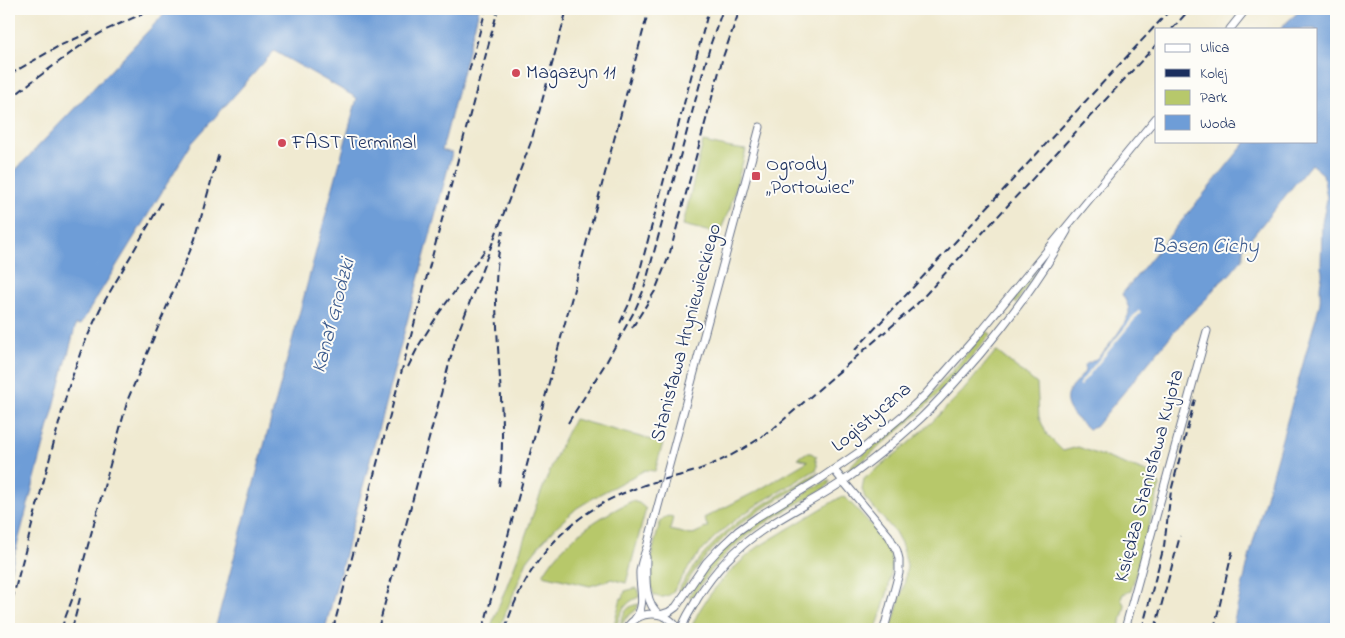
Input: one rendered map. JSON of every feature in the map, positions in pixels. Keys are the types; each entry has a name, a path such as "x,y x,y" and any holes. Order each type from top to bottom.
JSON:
{"street":[{"path":"1231,28 1246,9"},
{"name":"Logistyczna","path":"660,615 669,612 676,606 706,563 738,531 858,454 910,410 934,386 976,338 1155,119"},
{"name":"Stanisława Hryniewieckiego","path":"635,619 642,604 640,570 760,127"},
{"name":"Logistyczna","path":"680,629 708,582 738,549 769,526 844,481 880,454 920,419 965,372 1030,290 1078,213"},
{"name":"Księdza Stanisława Kujota","path":"1125,629 1206,331"},
{"path":"834,470 889,536 897,551 899,573 884,629"},
{"name":"Stanisława Hryniewieckiego","path":"647,547 646,576 648,595 652,607 660,615"},
{"path":"626,629 635,619 648,614 660,615 670,620 680,629"}],"green space":[{"path":"703,142 746,150 730,208 719,234 683,225"},
{"path":"1035,272 1028,285 1016,303 1012,300"},
{"path":"986,331 991,334 946,386 919,413 860,463 848,469 932,394"},
{"path":"996,351 1037,384 1039,417 1047,435 1063,451 1078,447 1152,474 1160,485 1131,591 1123,594 1121,599 1125,606 1119,629 891,629 905,581 907,565 901,543 895,532 865,498 862,489 864,479 931,423 963,391"},
{"path":"574,419 663,443 655,471 645,470 600,494 577,508 557,526 527,561 499,629 490,629 544,485"},
{"path":"806,453 811,453 817,457 815,458 817,469 738,518 714,538 701,552 672,593 663,597 654,595 650,577 651,559 660,523 664,518 667,516 673,517 670,530 691,535 708,527 704,518 757,491 808,461 798,458"},
{"path":"818,472 813,479 772,502 736,527 715,546 681,591 678,590 702,557 730,528 760,507"},
{"path":"830,481 825,488 775,517 739,542 718,562 692,598 689,596 709,566 746,531 775,511"},
{"path":"843,497 870,523 889,550 891,559 890,579 876,629 691,629 702,606 710,595 748,555 758,547"},
{"path":"632,501 639,503 646,509 626,583 612,579 590,586 543,575 560,551 582,531"},
{"path":"636,588 639,590 639,597 626,606 616,629 613,629 621,598 623,598 625,591"},
{"path":"639,604 636,610 626,618 619,629 627,609"}],"water":[{"name":"Kanał Grodzki","path":"169,9 479,9 442,150 452,153 325,629 215,629 357,98 274,51 192,143 80,325 76,324 9,576 9,177"},
{"name":"Basen Cichy","path":"1302,9 1336,9 1336,629 1232,629 1251,550 1320,303 1322,223 1327,199 1323,174 1311,164 1243,248 1243,258 1230,274 1183,321 1095,427 1088,429 1071,412 1067,401 1070,389 1085,371 1084,366 1101,355 1125,323 1129,309 1122,294 1246,142 1318,142 1318,28 1281,27"}],"pier":[{"path":"1139,310 1141,312 1080,386 1078,385"}],"railway":[{"path":"9,100 90,39 153,9"},
{"path":"469,71 486,9"},
{"path":"333,629 498,9"},
{"path":"378,629 456,338 531,142 567,9"},
{"path":"483,629 649,9"},
{"path":"620,323 630,302 639,274 709,9"},
{"path":"568,423 607,361 635,310 644,289 711,43 723,9"},
{"path":"632,328 655,291 669,256 723,57 740,9"},
{"path":"855,350 1171,9"},
{"path":"1173,28 1190,9"},
{"path":"9,75 59,46 93,31"},
{"path":"505,629 518,595 534,568 570,526 600,505 617,496 648,484 703,468 724,459 773,429 915,306 1155,46"},
{"path":"61,629 76,589 128,399 195,239 219,153"},
{"path":"9,612 68,389 81,351 100,309 163,200"},
{"path":"499,486 502,426 496,290 498,255 503,231"},
{"path":"408,367 439,313 485,250"},
{"path":"1142,629 1164,546 1171,491 1195,399"},
{"path":"1155,629 1180,536"},
{"path":"1214,629 1233,549"},
{"path":"72,629 80,598"}],"place":[{"name":"Magazyn 11","path":"516,73"},
{"name":"FAST Terminal","path":"282,143"},
{"name":"Ogrody „Portowiec”","path":"756,176"}]}
